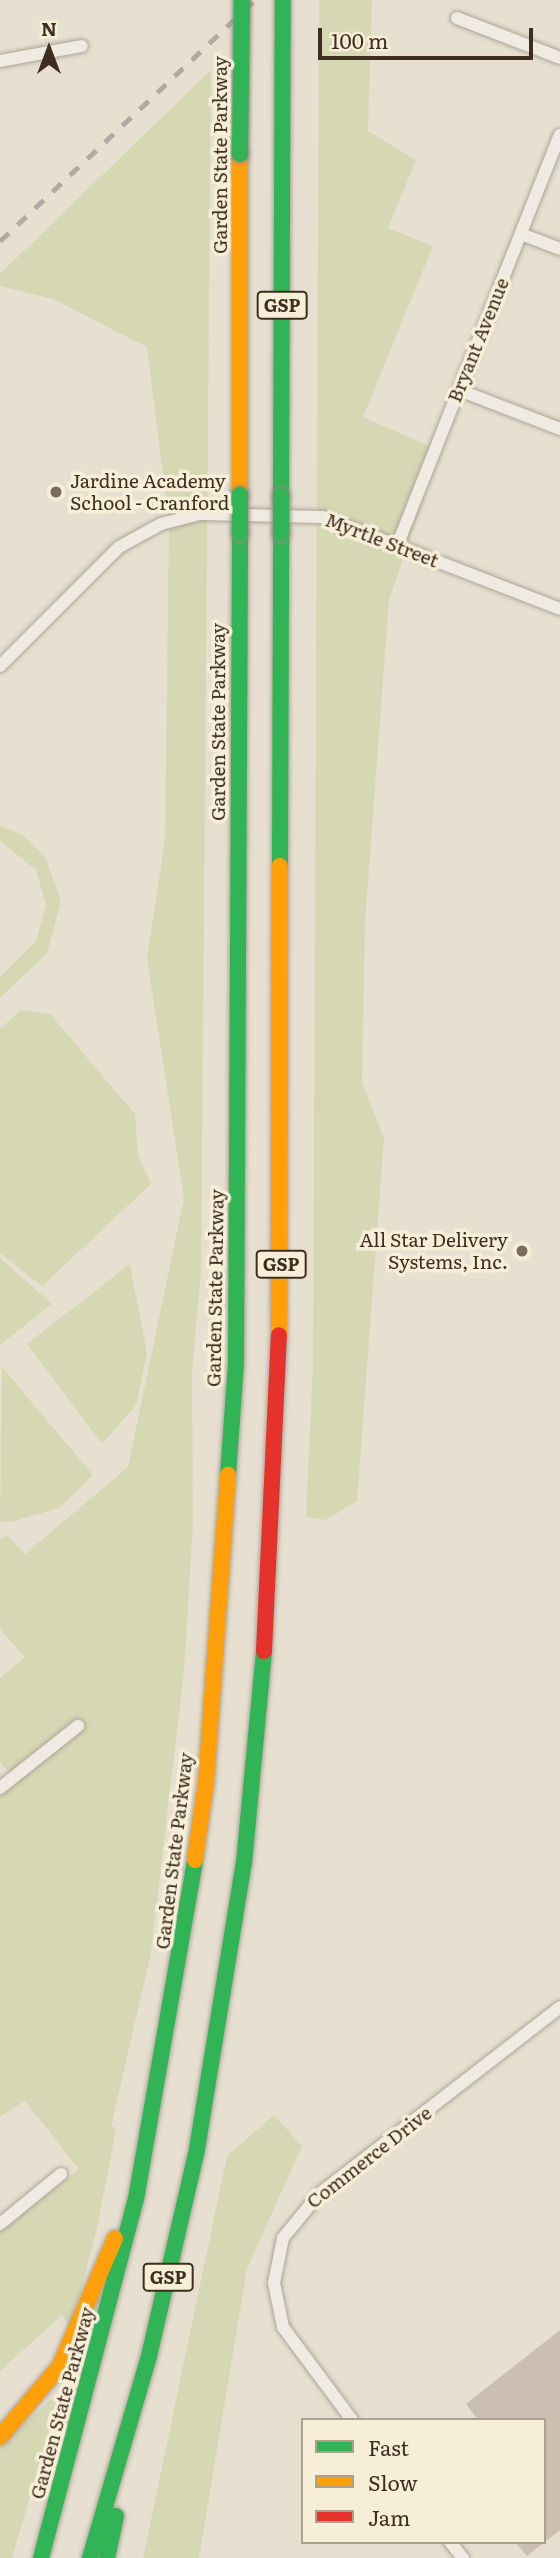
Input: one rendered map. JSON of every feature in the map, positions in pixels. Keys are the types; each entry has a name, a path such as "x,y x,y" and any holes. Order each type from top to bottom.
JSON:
{"highway":[{"name":"Garden State Parkway","path":"41,2558 99,2352 158,2095 206,1783 231,1470 238,1260 242,0"},
{"name":"GSP","path":"90,2558 162,2304 229,1967 251,1811 269,1599 281,1284 284,0"},
{"path":"0,2437 51,2381 77,2332 117,2234 158,2095"},
{"path":"107,2558 162,2304"}],"street":[{"path":"457,18 560,58"},
{"path":"0,61 82,46"},
{"name":"Bryant Avenue","path":"397,545 560,135"},
{"path":"521,234 560,249"},
{"path":"458,390 560,429"},
{"name":"Myrtle Street","path":"0,666 119,547 171,520 200,514 313,515 560,609"},
{"path":"0,1788 78,1726"},
{"name":"Commerce Drive","path":"351,2418 283,2327 274,2283 283,2238 319,2194 560,2007"},
{"path":"0,2224 61,2174"},
{"path":"452,2544 463,2558"}],"green space":[{"path":"319,0 372,0 368,131 416,160 388,228 433,246 363,417 440,451 389,600 365,923 362,1082 384,1138 357,1501 326,1520 306,1517 313,1366"},
{"path":"211,70 201,1271 192,1373 193,1524 184,1672 151,1953 111,2126 116,2128 98,2224 71,2328 62,2315 0,2371 0,2231 79,2169 25,2101 0,2117 0,1789 13,1778 0,1762 0,1678 25,1657 0,1629 0,1540 7,1535 25,1554 128,1467 184,1198 147,959 165,839 169,523 147,347 53,299 0,286 0,274"},
{"path":"0,826 21,834 45,856 61,901 47,953 0,998 0,977 36,941 46,905 36,870 0,841"},
{"path":"21,1010 50,1014 135,1114 138,1155 151,1184 42,1286 0,1253 0,1029"},
{"path":"0,1258 52,1304 0,1345"},
{"path":"130,1264 147,1354 136,1405 102,1444 27,1344"},
{"path":"2,1367 93,1475 59,1508 11,1522 0,1522"},
{"path":"274,2115 302,2146 247,2269 199,2558 143,2558 227,2156"},
{"path":"61,2390 12,2558 0,2558 0,2446"}],"building":[{"path":"560,2330 560,2530 546,2541 546,2418 476,2418 466,2404"},
{"path":"517,2544 542,2544 527,2556"}],"railway":[{"path":"0,241 255,0"}],"traffic: fast":[{"path":"240,154 242,0"},
{"path":"281,496 283,0"},
{"path":"240,495 240,533"},
{"path":"281,496 281,533"},
{"path":"228,1475 236,1364 240,533"},
{"path":"280,866 281,533"},
{"path":"90,2558 149,2356 197,2149 244,1863 264,1651"},
{"path":"41,2558 136,2199 195,1860"},
{"path":"107,2558 116,2516"}],"traffic: slow":[{"path":"240,154 240,495"},
{"path":"279,1335 280,866"},
{"path":"195,1860 206,1783 228,1475"},
{"path":"0,2437 60,2366 115,2238"}],"traffic: jam":[{"path":"264,1651 279,1335"}],"place":[{"name":"Jardine Academy School - Cranford","path":"56,492"},
{"name":"All Star Delivery Systems, Inc.","path":"522,1251"}]}
